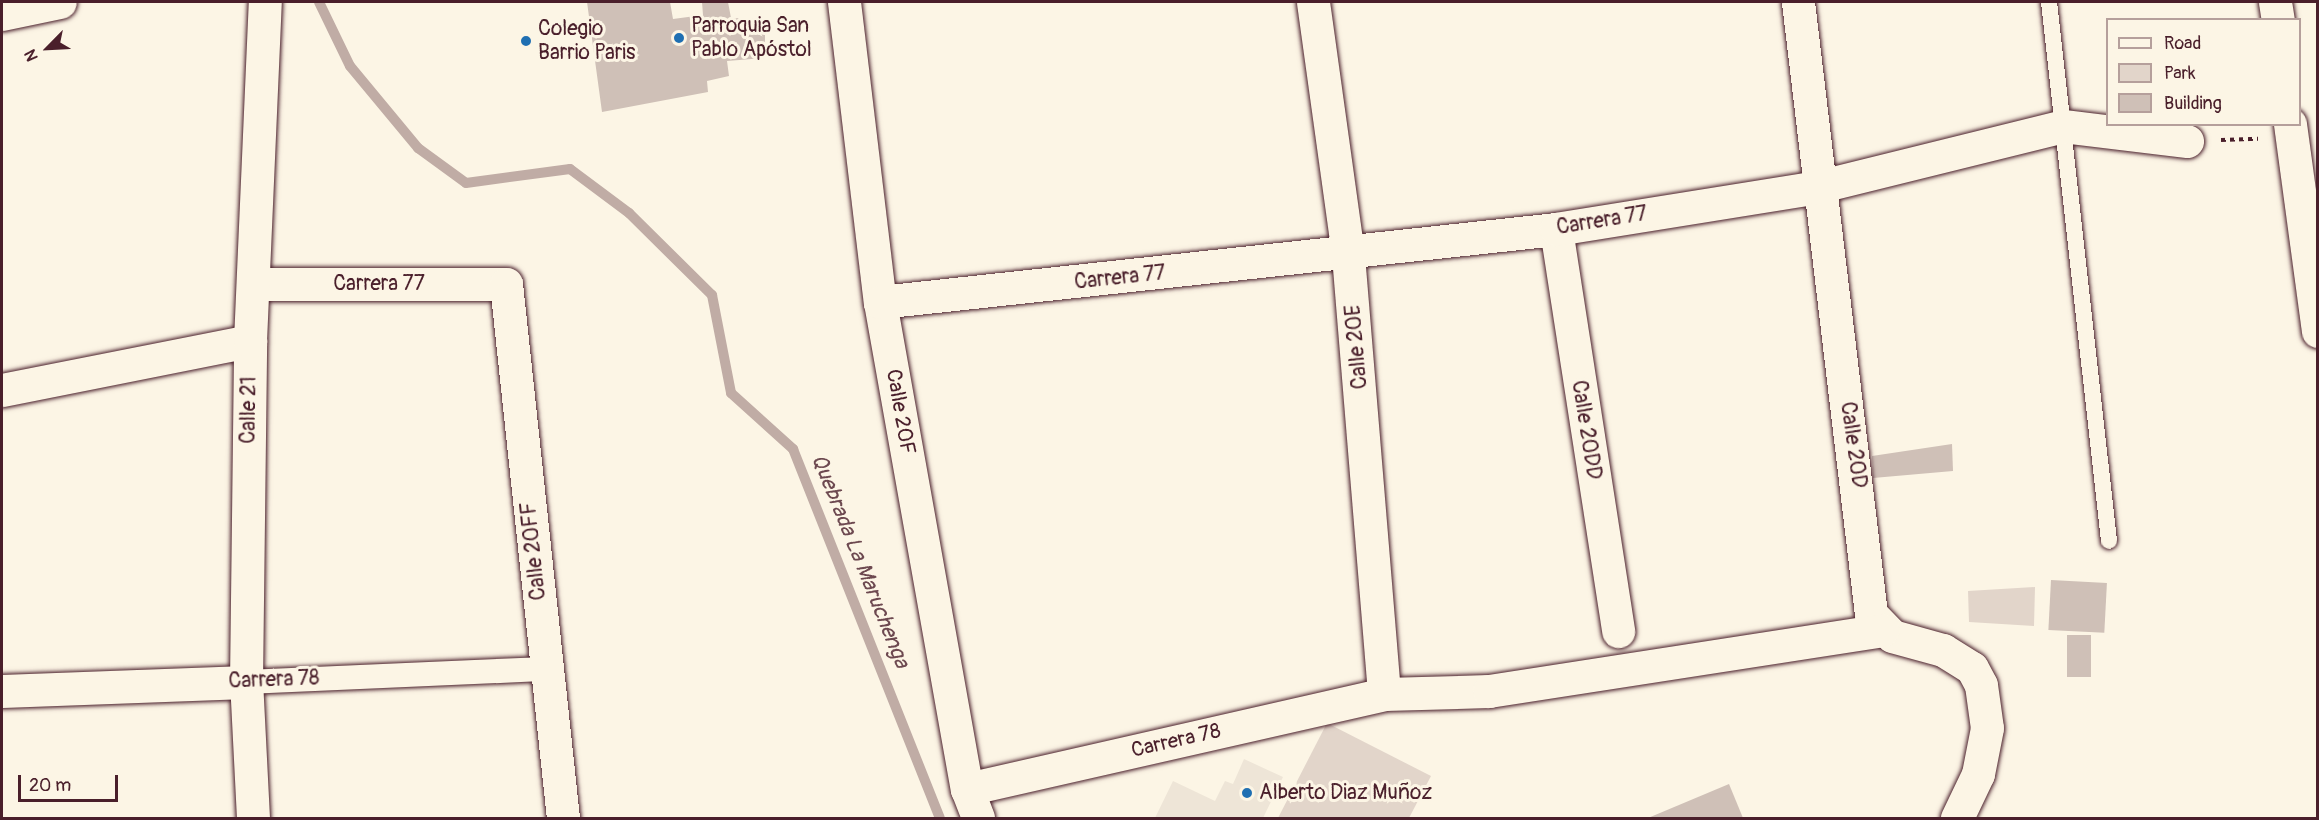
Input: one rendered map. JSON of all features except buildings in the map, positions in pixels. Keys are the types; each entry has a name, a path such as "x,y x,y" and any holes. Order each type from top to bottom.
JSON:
{"street":[{"path":"2,14 60,2"},
{"name":"Calle 21","path":"253,819 246,682 250,341 265,2"},
{"name":"Calle 20F","path":"844,2 880,302 973,804"},
{"name":"Calle 20E","path":"1313,2 1348,255 1384,694"},
{"name":"Calle 20D","path":"1798,2 1817,188 1867,548 1871,614 1882,630"},
{"path":"2276,2 2278,18"},
{"name":"Carrera 77","path":"880,302 1348,255 1556,229 1817,188 2063,126 2187,141"},
{"path":"2300,133 2318,331"},
{"name":"Calle 20DD","path":"1556,229 1618,632"},
{"name":"Carrera 77","path":"253,284 506,284"},
{"name":"Calle 20FF","path":"506,284 563,819"},
{"path":"2,390 250,341"},
{"path":"1882,630 1943,650 1972,668 1981,685 1988,728 1978,774 1957,819"},
{"name":"Carrera 78","path":"973,804 1384,694 1489,691 1882,630"},
{"name":"Carrera 78","path":"2,692 547,669"}],"lane":[{"path":"2049,2 2109,542"}],"path":[{"path":"2187,141 2300,133"}],"shaded area":[{"name":"Alberto Diaz Muñoz","path":"1244,759 1283,777 1263,818 1155,818 1173,781 1215,801 1225,781 1233,784"}],"green space":[{"path":"2035,587 2034,626 1969,622 1968,591"},
{"path":"1327,723 1431,776 1409,818 1278,818"}],"waterway":[{"name":"Quebrada La Maruchenga","path":"319,2 350,66 418,148 466,183 570,169 629,213 712,295 731,393 793,449 940,818"}],"place":[{"name":"Parroquia San Pablo Apóstol","path":"679,38"},
{"name":"Colegio Barrio Paris","path":"526,41"},
{"name":"Alberto Diaz Muñoz","path":"1247,793"}]}
